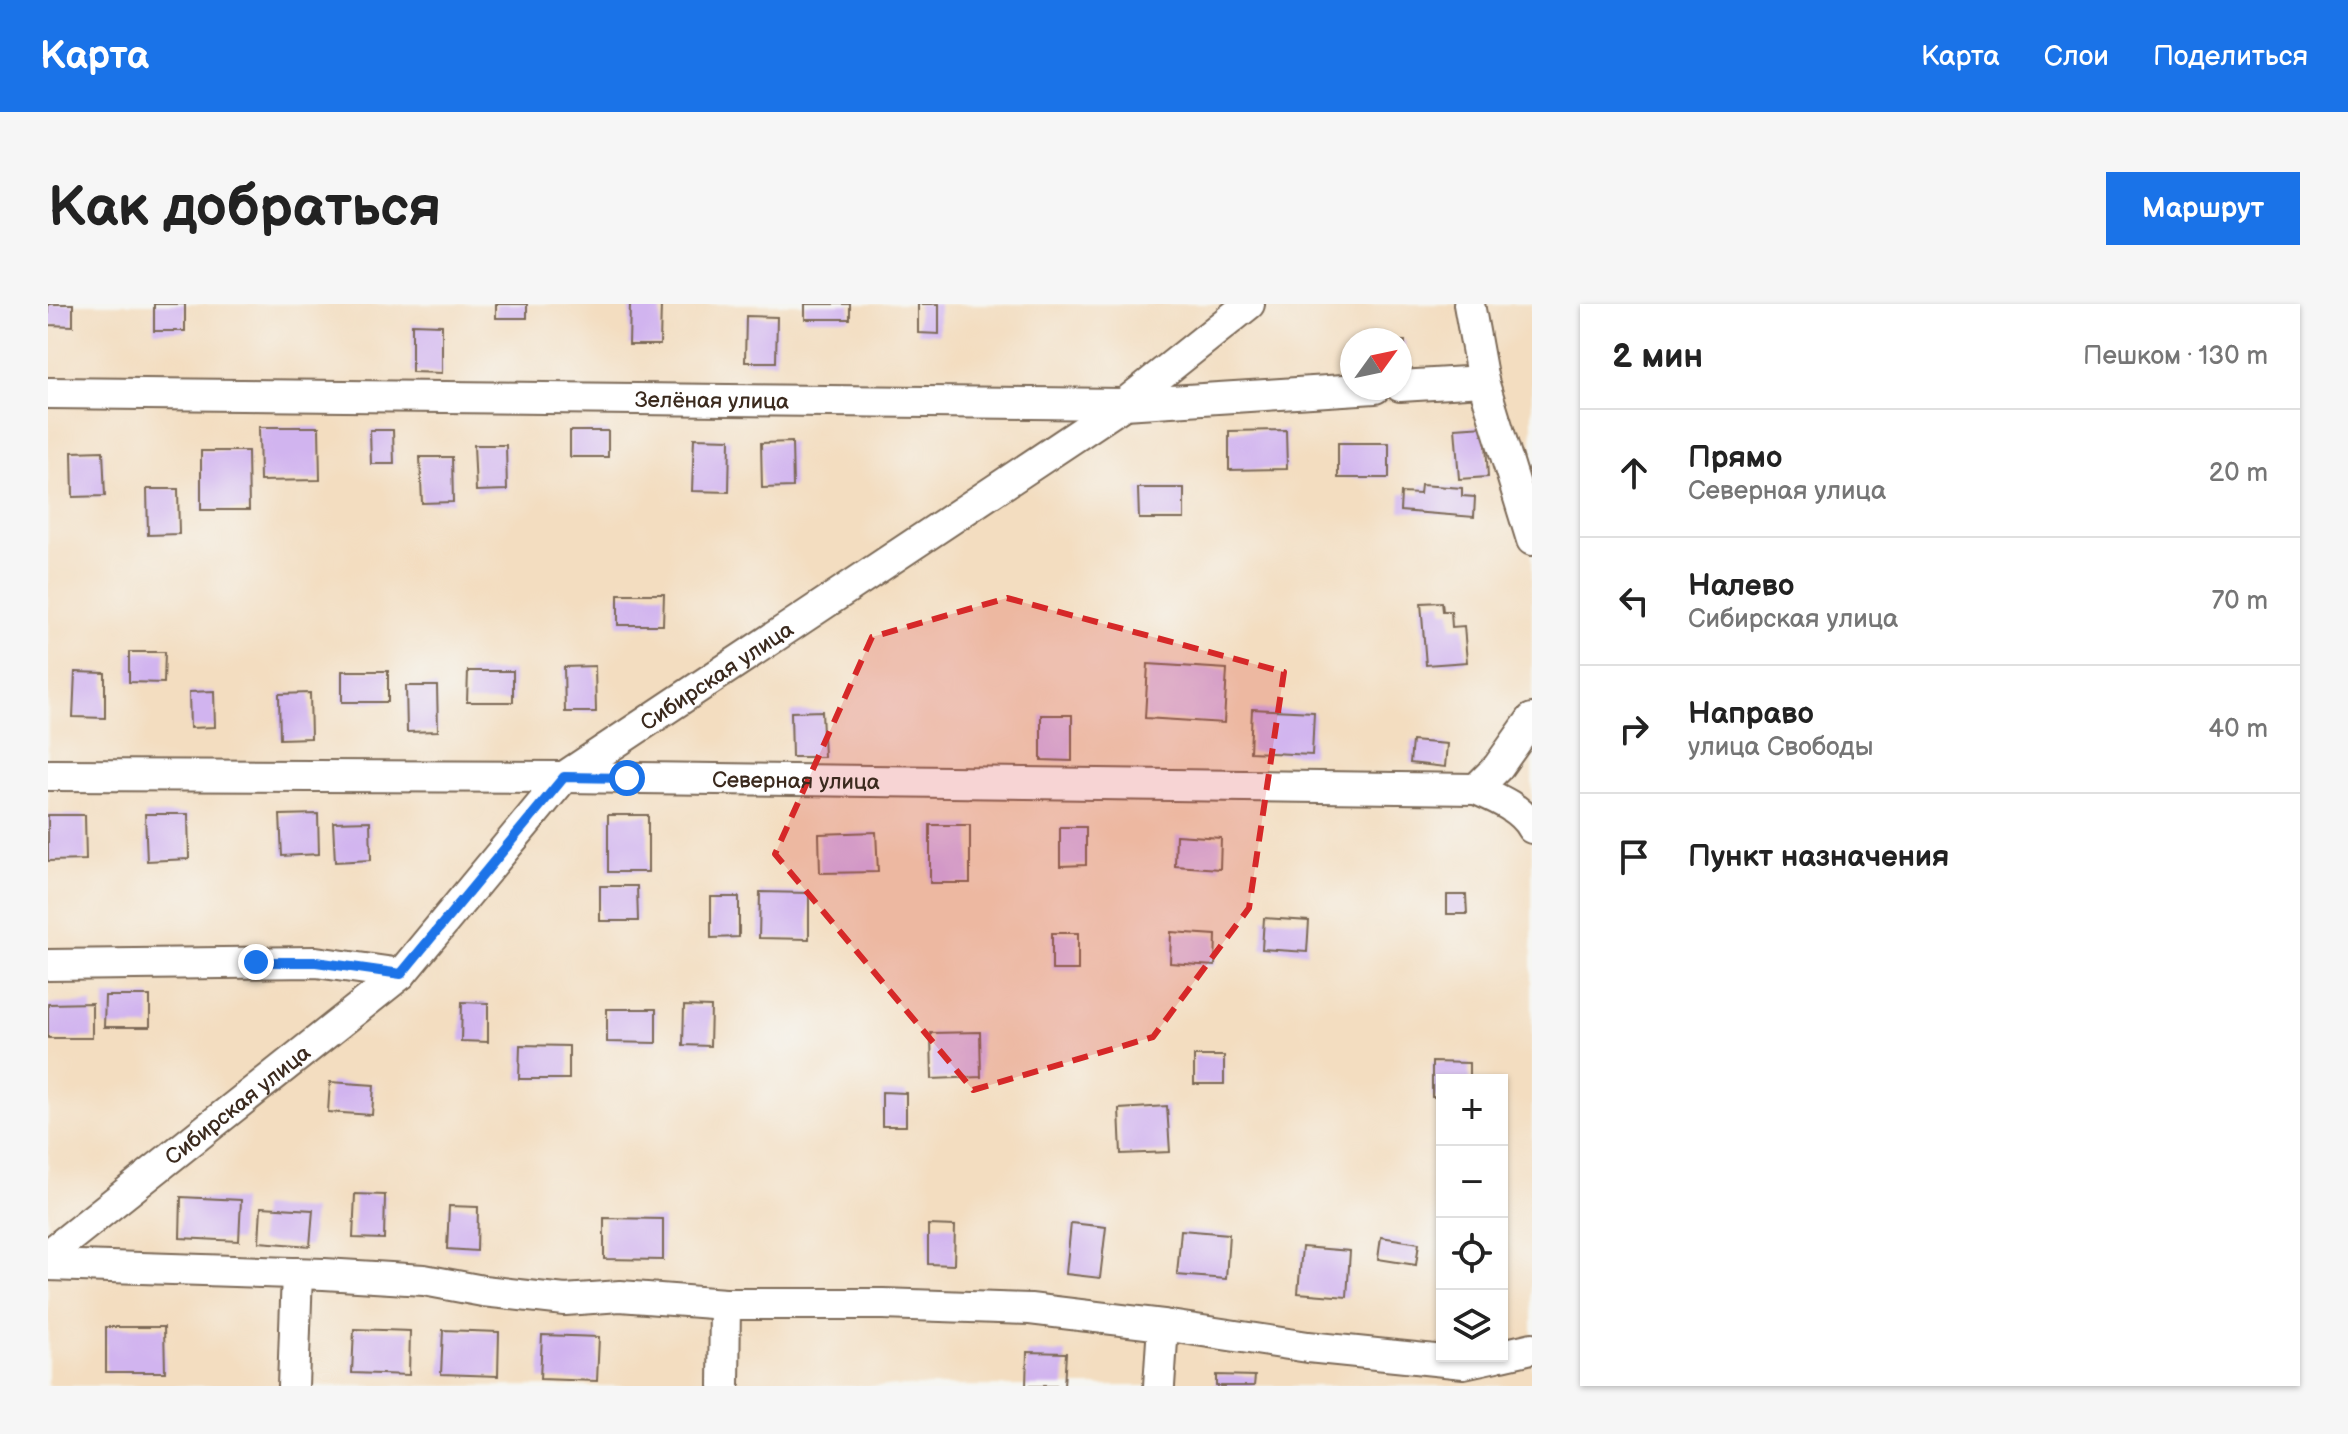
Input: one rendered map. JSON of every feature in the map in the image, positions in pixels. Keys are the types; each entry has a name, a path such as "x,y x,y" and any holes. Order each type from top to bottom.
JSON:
{"street":[{"name":"Сибирская улица","path":"48,1255 401,974 564,777 1124,404 1249,304"},
{"path":"1469,304 1483,381 1531,534"},
{"path":"1412,385 1483,381"},
{"name":"Зелёная улица","path":"48,393 1124,404 1340,390"},
{"path":"1476,789 1498,767 1532,719"},
{"name":"Северная улица","path":"48,775 564,777 1476,789 1502,801 1527,820 1532,828"},
{"path":"48,965 316,962 401,974"},
{"path":"48,1265 424,1280 483,1291 565,1300 620,1296 725,1304 883,1304 1030,1309 1308,1347 1436,1360"},
{"path":"293,1386 297,1273"},
{"path":"724,1386 725,1304"},
{"path":"1159,1386 1163,1325"},
{"path":"1508,1353 1532,1348"}],"highlighted area":[{"path":"1007,598 1284,672 1249,908 1153,1037 973,1090 775,854 872,637"}],"building":[{"path":"48,304 73,304 73,326 48,325"},
{"path":"154,304 185,304 185,331 154,331"},
{"path":"496,304 527,304 527,318 496,318"},
{"path":"630,304 661,304 660,345 629,345"},
{"path":"805,304 850,304 850,319 805,319"},
{"path":"918,304 939,304 939,334 918,333"},
{"path":"746,316 777,317 776,362 745,362"},
{"path":"412,324 442,325 442,373 412,372"},
{"path":"1485,426 1488,477 1459,479 1455,428"},
{"path":"259,427 319,427 320,480 260,481"},
{"path":"370,430 393,430 394,464 371,464"},
{"path":"1286,430 1287,469 1229,470 1229,431"},
{"path":"570,431 608,431 608,457 570,457"},
{"path":"694,438 730,439 729,492 692,491"},
{"path":"792,442 793,487 762,488 761,443"},
{"path":"1338,443 1389,443 1389,478 1338,478"},
{"path":"474,445 506,445 507,490 476,491"},
{"path":"103,451 105,496 73,497 72,452"},
{"path":"201,451 248,451 249,510 201,510"},
{"path":"420,457 452,457 453,502 422,503"},
{"path":"1421,485 1462,488 1462,496 1475,497 1474,517 1400,511 1401,493 1420,494"},
{"path":"1138,488 1184,488 1184,519 1139,519"},
{"path":"147,489 178,489 179,534 148,535"},
{"path":"618,594 664,594 663,625 618,625"},
{"path":"1442,602 1443,611 1451,611 1452,627 1464,626 1467,662 1426,665 1421,603"},
{"path":"129,652 165,652 164,683 129,682"},
{"path":"1148,664 1227,669 1224,723 1145,718"},
{"path":"595,666 596,712 565,712 564,667"},
{"path":"342,671 388,671 388,702 342,702"},
{"path":"468,671 513,671 513,702 467,702"},
{"path":"75,672 105,673 105,718 73,717"},
{"path":"406,686 437,686 438,731 407,732"},
{"path":"214,691 215,727 190,728 189,692"},
{"path":"310,693 311,738 280,739 279,694"},
{"path":"1252,709 1314,712 1312,755 1250,752"},
{"path":"822,711 824,757 792,757 791,712"},
{"path":"1041,715 1072,715 1072,761 1041,760"},
{"path":"1412,741 1447,744 1445,767 1410,763"},
{"path":"145,814 188,814 189,859 147,861"},
{"path":"318,814 319,854 282,856 280,815"},
{"path":"48,815 85,815 86,860 48,861"},
{"path":"608,815 648,815 648,872 608,872"},
{"path":"370,821 371,860 335,862 333,822"},
{"path":"930,825 970,825 970,883 930,883"},
{"path":"1060,827 1086,827 1086,865 1060,866"},
{"path":"876,832 878,872 820,873 819,834"},
{"path":"1176,835 1221,838 1220,869 1175,866"},
{"path":"600,886 637,886 638,921 600,921"},
{"path":"760,892 809,893 809,939 759,938"},
{"path":"1447,895 1466,895 1467,914 1447,914"},
{"path":"711,897 739,897 739,937 711,938"},
{"path":"1264,918 1309,921 1307,952 1262,949"},
{"path":"1171,932 1216,935 1215,966 1170,963"},
{"path":"1052,933 1078,933 1078,970 1052,970"},
{"path":"105,996 150,996 150,1027 104,1027"},
{"path":"462,1002 488,1003 488,1042 461,1041"},
{"path":"92,1003 92,1038 48,1038 48,1004"},
{"path":"684,1006 711,1007 710,1046 683,1045"},
{"path":"607,1009 656,1009 656,1043 607,1042"},
{"path":"980,1032 981,1077 932,1079 931,1033"},
{"path":"520,1045 569,1046 569,1079 519,1079"},
{"path":"1194,1056 1224,1056 1224,1084 1194,1084"},
{"path":"1432,1062 1469,1063 1469,1074 1436,1074 1436,1097 1432,1097"},
{"path":"330,1082 374,1085 372,1115 328,1112"},
{"path":"882,1092 906,1093 906,1126 882,1126"},
{"path":"1167,1106 1170,1152 1121,1154 1119,1109"},
{"path":"355,1194 385,1195 384,1239 353,1238"},
{"path":"181,1197 241,1200 239,1241 180,1238"},
{"path":"449,1206 478,1207 477,1251 447,1249"},
{"path":"261,1207 313,1210 310,1246 259,1242"},
{"path":"604,1218 663,1219 663,1260 604,1259"},
{"path":"1071,1223 1106,1227 1100,1278 1066,1274"},
{"path":"928,1225 955,1226 954,1265 928,1264"},
{"path":"1181,1230 1229,1234 1226,1279 1177,1275"},
{"path":"1381,1237 1419,1243 1416,1265 1378,1259"},
{"path":"1302,1247 1350,1251 1347,1297 1298,1293"},
{"path":"106,1327 164,1327 165,1372 106,1372"},
{"path":"354,1329 410,1331 409,1375 352,1373"},
{"path":"443,1330 499,1332 498,1376 441,1374"},
{"path":"542,1335 599,1337 597,1381 540,1379"},
{"path":"1027,1352 1066,1353 1064,1386 1026,1386"},
{"path":"1216,1375 1255,1376 1254,1386 1216,1386"}],"route":[{"path":"256,962 316,962 401,974 564,777 627,778"}]}
